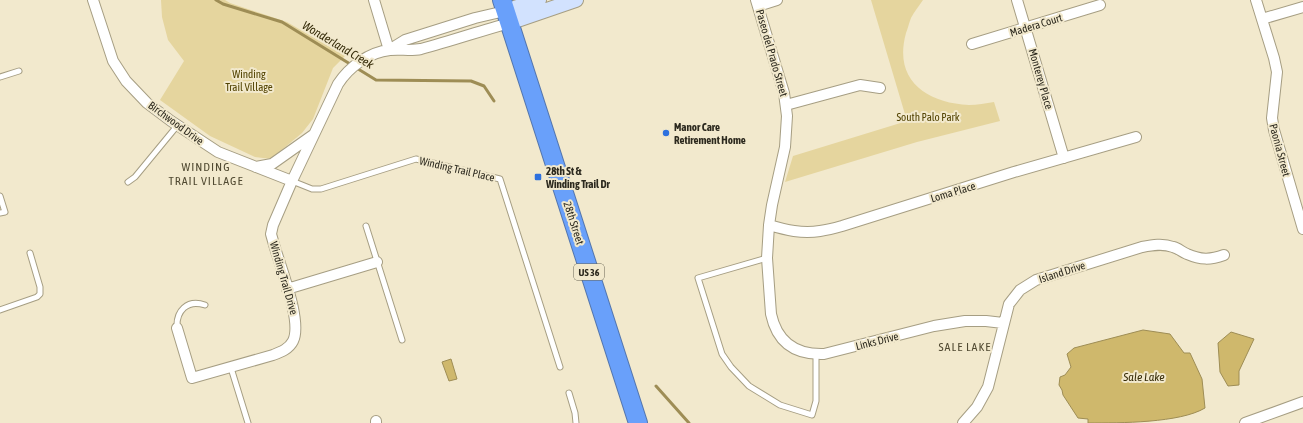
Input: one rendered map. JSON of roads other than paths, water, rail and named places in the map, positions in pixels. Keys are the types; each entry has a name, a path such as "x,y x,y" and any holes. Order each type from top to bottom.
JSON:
{"highway":[{"name":"28th Street","path":"505,11 638,423"}],"street":[{"name":"Birchwood Drive","path":"93,0 108,50 118,71 147,102 177,126 218,152 292,181"},
{"path":"374,0 389,50"},
{"path":"505,11 540,0"},
{"path":"505,11 576,0"},
{"path":"757,3 777,0"},
{"name":"Monterey Place","path":"1017,0 1064,158"},
{"name":"Paonia Street","path":"1256,0 1277,72 1272,118 1274,130 1300,210 1303,229"},
{"name":"Paseo del Prado Street","path":"757,3 784,93 787,116 785,147 772,205 766,258"},
{"name":"Madera Court","path":"972,44 1100,5"},
{"path":"1262,19 1303,6"},
{"name":"Winding Trail Drive","path":"389,50 405,40 475,18 505,11"},
{"name":"Winding Trail Drive","path":"177,328 192,378 231,368 286,350 293,341 296,333 295,318 275,251 271,234 272,225 342,77 364,59 375,54 389,50 419,50 505,11"},
{"path":"786,105 860,85 880,88"},
{"path":"255,167 272,164 313,136"},
{"name":"Loma Place","path":"769,225 800,232 819,231 842,226 1014,172 1136,137"},
{"name":"Island Drive","path":"963,423 977,407 988,387 1009,304 1020,290 1036,280 1154,244 1171,246 1186,254 1204,259 1211,259 1224,255"},
{"name":"Links Drive","path":"766,258 772,322 777,333 785,343 797,350 811,355 824,354 934,326 965,321 1003,323"},
{"path":"287,289 377,262"},
{"path":"1245,423 1303,402"}],"lane":[{"path":"0,77 19,71"},
{"path":"128,182 135,177 177,126"},
{"name":"Winding Trail Place","path":"292,181 312,189 321,189 416,159 500,179 560,367"},
{"path":"0,196 5,212 0,213"},
{"path":"366,226 402,340"},
{"path":"0,310 38,297 40,294 40,287 30,253"},
{"path":"766,258 698,278 722,354 731,367 749,386 780,405 812,415 816,401 816,355"},
{"path":"177,328 177,319 187,305 199,303 205,305"},
{"path":"231,368 248,423"},
{"path":"569,393 575,413 576,423"}],"water":[{"name":"Sale Lake","path":"1143,330 1170,334 1184,353 1190,353 1202,379 1205,408 1181,417 1149,421 1088,423 1088,419 1078,418 1063,395 1059,385 1060,377 1065,375 1071,367 1067,354 1074,348"},
{"path":"1231,332 1254,339 1239,371 1239,385 1228,386 1220,372 1218,343"},
{"path":"451,359 457,379 449,381 442,362"}],"waterway":[{"name":"Wonderland Creek","path":"216,0 223,4 282,22 376,80 471,81 484,86 494,101"},
{"name":"Wonderland Creek","path":"656,386 689,423"}],"place":[{"name":"Manor Care Retirement Home","path":"666,133"},
{"name":"28th St & Winding Trail Dr","path":"538,177"}],"district":[{"name":"WINDING TRAIL VILLAGE","path":"206,174"},
{"name":"SALE LAKE","path":"965,347"}],"park label":[{"name":"Winding Trail Village","path":"249,80"},
{"name":"South Palo Park","path":"928,117"}]}
